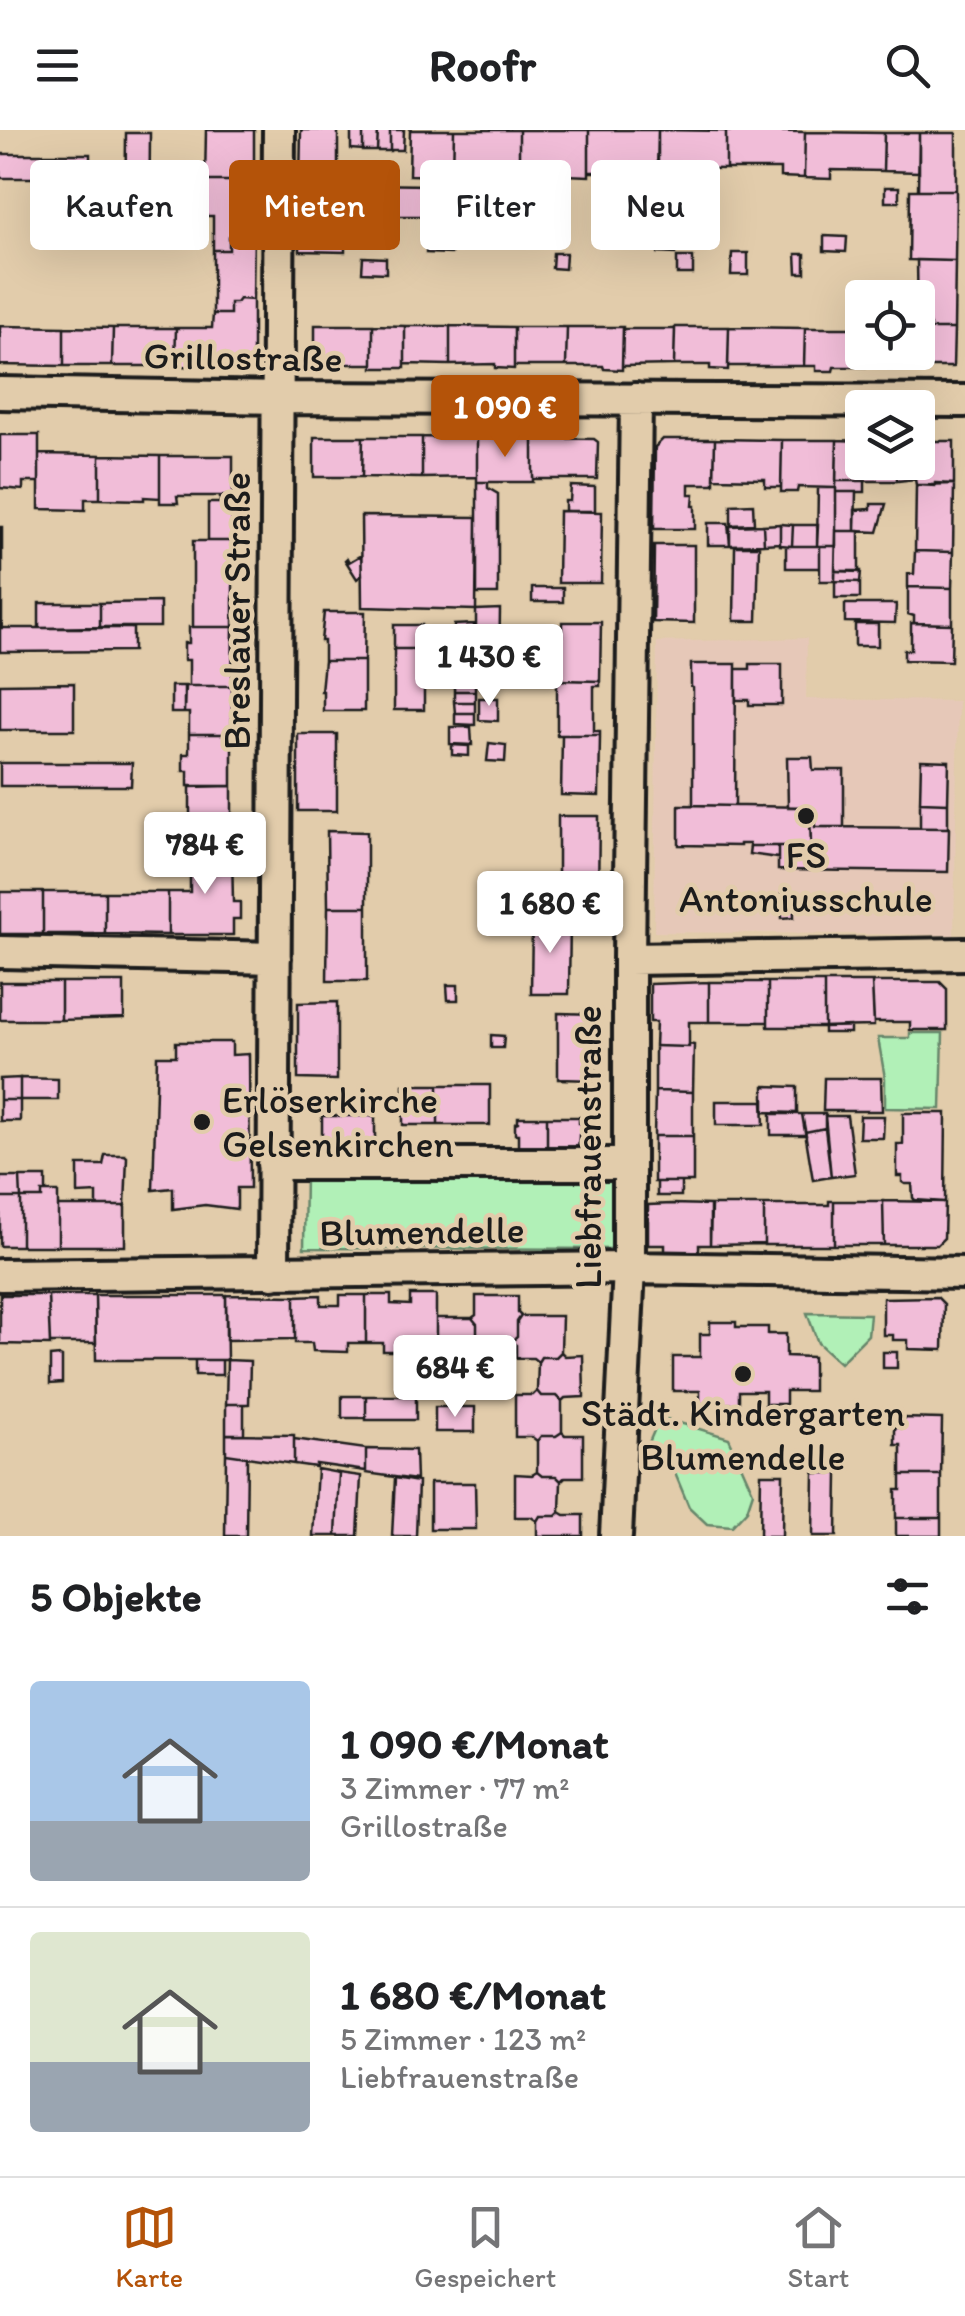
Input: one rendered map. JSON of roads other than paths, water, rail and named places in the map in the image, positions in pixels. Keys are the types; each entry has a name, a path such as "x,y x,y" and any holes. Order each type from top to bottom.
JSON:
{"street":[{"name":"Breslauer Straße","path":"273,1273 279,130"},
{"name":"Grillostraße","path":"0,393 965,401"},
{"name":"Liebfrauenstraße","path":"616,1536 629,1268 636,399"},
{"path":"0,952 275,958"},
{"path":"630,958 965,954"},
{"path":"274,1164 629,1164"},
{"name":"Blumendelle","path":"0,1276 629,1268 965,1273"}],"place":[{"name":"FS Antoniusschule","path":"806,816"},
{"name":"Erlöserkirche Gelsenkirchen","path":"202,1122"},
{"name":"Städt. Kindergarten Blumendelle","path":"743,1374"}]}
